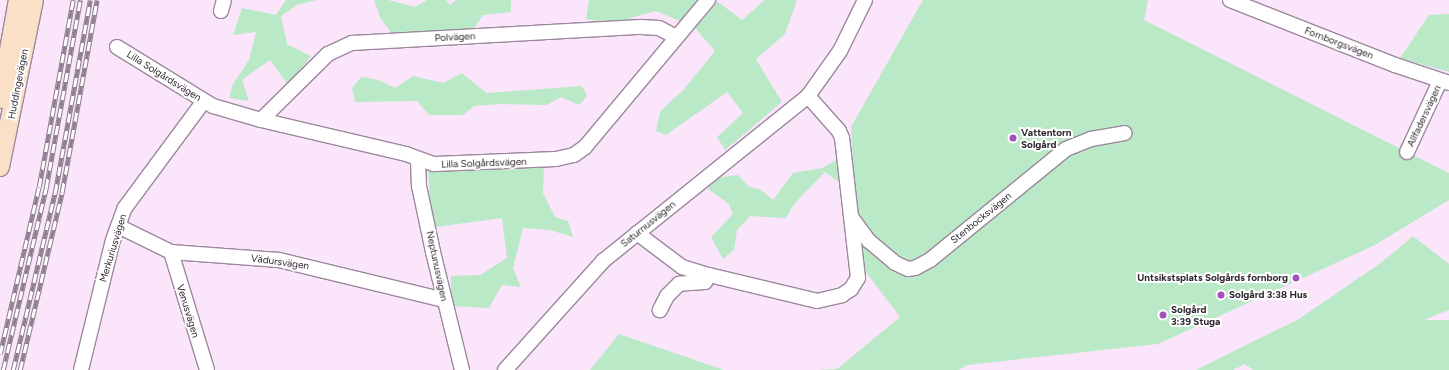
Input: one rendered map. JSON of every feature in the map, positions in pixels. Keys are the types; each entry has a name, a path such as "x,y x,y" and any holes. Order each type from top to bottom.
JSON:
{"main road":[{"name":"Huddingevägen","path":"0,99 18,0"},
{"name":"Huddingevägen","path":"0,167 34,0"}],"street":[{"name":"Lilla Solgårdsvägen","path":"117,47 204,101 261,120 406,154 418,160 434,164 458,165 556,159 574,155 586,147 708,0"},
{"name":"Saturnusvägen","path":"505,370 582,281 637,233 808,96 840,51 865,0"},
{"name":"Fornborgsvägen","path":"1230,0 1445,82"},
{"name":"Polvägen","path":"261,120 328,54 352,43 640,27 659,28 676,38"},
{"name":"Allfadersvägen","path":"1407,152 1445,82"},
{"name":"Stenbocksvägen","path":"637,233 682,267 710,276 802,299 817,301 842,295 851,289 858,278 839,130 808,96"},
{"name":"Merkuriusvägen","path":"81,370 118,226 136,191 204,101"},
{"name":"Stenbocksvägen","path":"851,216 869,241 895,263 908,269 915,268 930,260 1066,149 1092,139 1124,133"},
{"name":"Neptunusvägen","path":"418,160 419,186 444,300 462,370"},
{"name":"Vädursvägen","path":"118,226 171,252 279,260 444,300"},
{"name":"Venusvägen","path":"171,252 207,370"},
{"path":"660,310 667,296 679,284 705,282 710,276"}],"green space":[{"path":"286,0 317,0 297,5 281,16 287,44 311,56 288,85 270,60 242,80 249,101 229,98 233,84 249,60 256,32 233,35 242,8 276,15"},
{"path":"374,0 388,0 415,7 427,0 446,0 450,5 456,0 511,0 511,12 483,15 472,32 391,33 380,17"},
{"path":"589,0 700,0 687,24 656,11 612,23 586,19"},
{"path":"765,0 797,0 785,34 756,59 782,102 725,150 717,137 743,113 727,92 666,135 656,131 660,112 684,89 715,51 695,28 718,2 742,20"},
{"path":"923,0 1148,0 1144,20 1449,173 1449,200 1373,246 1158,344 967,365 959,370 817,370 837,369 900,317 866,272 856,213 851,127"},
{"path":"1449,14 1449,72 1400,58 1429,15"},
{"path":"462,73 486,93 582,86 587,96 579,105 561,97 546,105 501,104 474,106 463,115 429,115 417,101 355,102 352,88 361,77 379,80 395,88 413,76 443,83"},
{"path":"835,141 842,166 839,182 825,172 794,204 786,218 750,216 737,230 734,250 723,259 711,237 733,214 728,203 708,189 714,178 738,175 748,186 761,190 773,200 793,173 822,168 836,160"},
{"path":"544,165 543,193 555,217 568,221 573,237 550,230 523,228 513,268 521,287 502,285 489,308 451,306 451,276 480,275 507,258 502,218 436,227 430,204 428,166 461,170"},
{"path":"1413,236 1449,264 1449,310 1424,320 1449,320 1449,370 1253,370 1245,364 1233,370 1196,370 1299,319 1382,262"},
{"path":"619,334 724,370 590,370"}],"railway":[{"path":"0,354 39,187 73,0"},
{"path":"3,370 46,188 80,0"},
{"path":"13,370 55,193 90,0"},
{"path":"20,370 62,192 97,0"}],"place":[{"name":"Vattentorn Solgård","path":"1013,138"},
{"name":"Untsikstsplats Solgårds fornborg","path":"1296,278"},
{"name":"Solgård 3:38 Hus","path":"1221,295"},
{"name":"Solgård 3:39 Stuga","path":"1163,315"}]}
